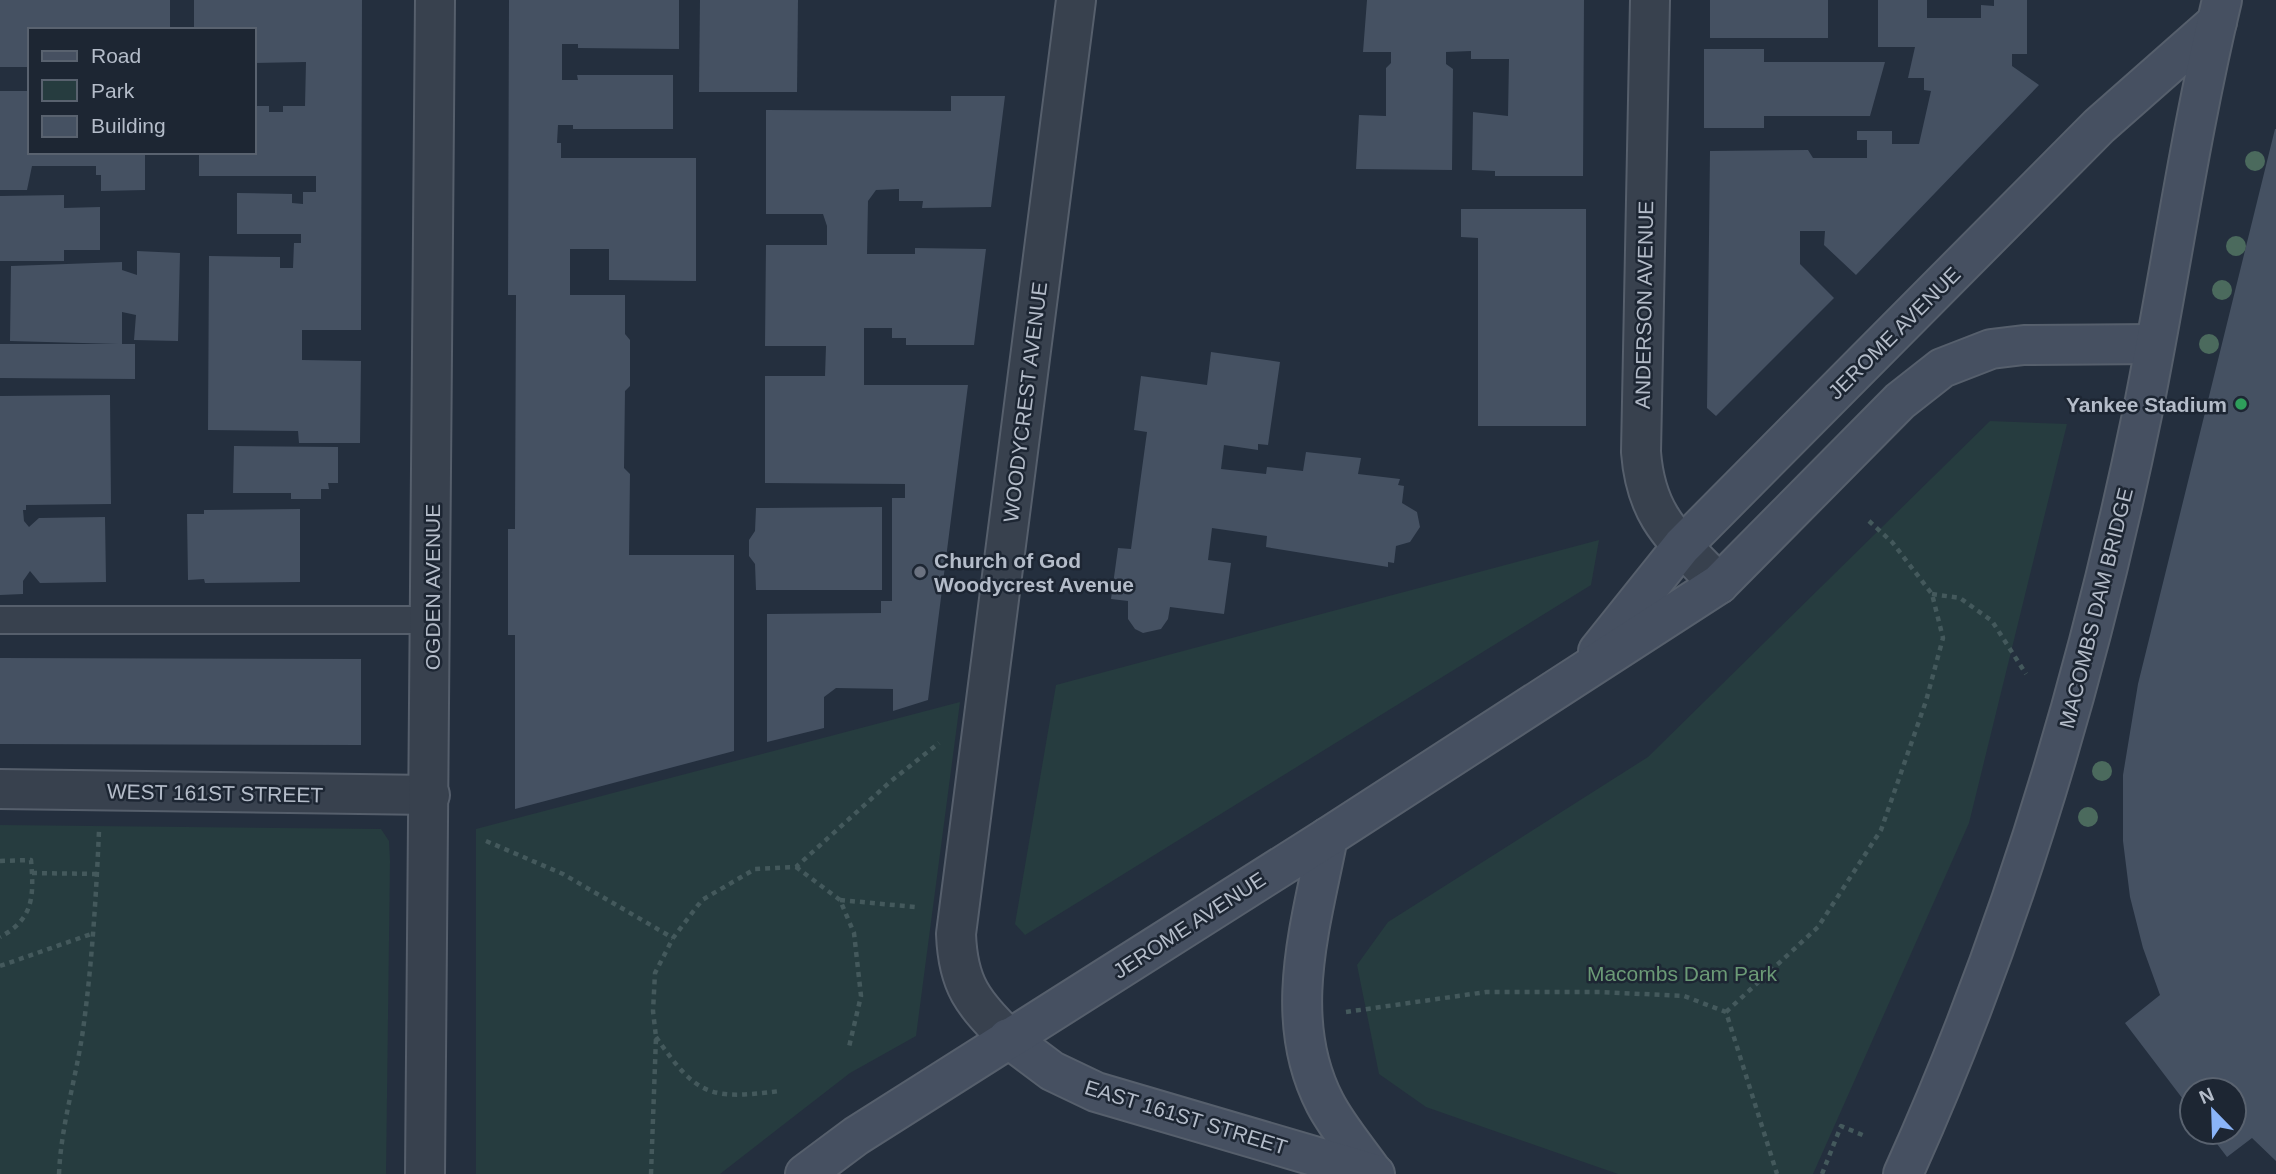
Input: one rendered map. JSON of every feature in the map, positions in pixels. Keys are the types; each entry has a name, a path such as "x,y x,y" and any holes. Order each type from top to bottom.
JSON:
{"main road":[{"name":"JEROME AVENUE","path":"1575,678 1682,546 2099,127 2220,11"},
{"name":"MACOMBS DAM BRIDGE","path":"1903,1174 1995,949 2059,755 2112,549 2220,11"},
{"name":"JEROME AVENUE","path":"805,1174 856,1136 1328,837 1719,584 1900,401 1942,368 1991,349 2024,345 2155,344"},
{"path":"1328,837 1305,955 1300,1017 1315,1078 1326,1105 1374,1174"},
{"name":"EAST 161ST STREET","path":"1008,1038 1052,1071 1096,1092 1374,1174"}],"street":[{"name":"OGDEN AVENUE","path":"425,1174 435,0"},
{"name":"WOODYCREST AVENUE","path":"1008,1038 976,1005 967,990 957,956 957,934 1076,0"},
{"name":"ANDERSON AVENUE","path":"1650,0 1641,452 1643,480 1652,507 1682,546 1719,584"},
{"name":"WEST 161ST STREET","path":"0,789 430,795"}],"lane":[{"path":"0,620 431,620"}],"path":[{"path":"1727,1012 1818,928 1881,830 1926,701 1942,638 1933,594 1892,542 1869,521"},
{"path":"1933,594 1960,598 1992,621 2026,674"},
{"path":"651,1174 656,1037 653,1011 655,973 673,938 702,900 755,869 796,867 891,781 939,743"},
{"path":"59,1174 62,1127 82,1034 94,933 100,792"},
{"path":"486,841 563,874 673,938"},
{"path":"0,861 31,860 32,873 32,903 17,928 0,937"},
{"path":"796,867 840,900 854,933 861,996 849,1047"},
{"path":"32,873 97,874"},
{"path":"840,900 915,907"},
{"path":"0,966 94,933"},
{"path":"1341,1013 1486,992 1600,992 1684,996 1727,1012"},
{"path":"1727,1012 1777,1174"},
{"path":"656,1037 681,1073 703,1090 737,1096 780,1091"},
{"path":"1822,1174 1841,1126 1865,1136"}],"green space":[{"name":"Macombs Dam Park","path":"1990,421 2067,424 1969,823 1813,1174 1618,1174 1426,1107 1379,1074 1357,965 1388,922 1648,757"},
{"path":"1599,540 1591,585 1025,935 1015,924 1056,685"},
{"path":"960,702 916,1036 850,1073 720,1174 476,1174 476,829"},
{"path":"0,825 381,829 389,841 390,861 386,1174 0,1174"}],"building":[{"path":"0,0 170,0 170,28 28,28 28,67 0,67"},
{"path":"194,0 362,0 361,330 302,330 302,360 361,361 360,443 299,443 298,431 208,430 209,256 280,257 280,268 293,268 294,243 301,243 301,234 237,234 237,193 292,194 292,203 303,204 303,192 316,192 316,176 199,176 199,154 256,154 256,106 269,106 269,112 283,112 283,106 305,106 306,62 256,63 256,28 194,28"},
{"path":"509,0 679,0 679,49 578,48 578,44 562,44 562,80 578,80 577,75 673,75 673,129 573,129 573,125 558,125 557,143 561,143 561,158 696,158 696,281 609,280 609,249 570,249 570,295 625,295 625,334 630,340 630,386 625,391 624,468 630,474 629,555 734,555 734,751 515,809 515,635 508,635 508,529 515,529 516,295 508,295"},
{"path":"700,0 798,0 797,92 699,92"},
{"path":"1367,0 1584,0 1583,176 1495,176 1495,171 1472,170 1473,112 1508,116 1509,59 1471,59 1471,51 1446,52 1446,64 1453,69 1452,170 1356,169 1359,115 1386,116 1386,68 1391,63 1391,52 1363,52"},
{"path":"1710,0 1828,0 1828,38 1710,38"},
{"path":"1878,0 1927,0 1927,18 1981,18 1981,5 1994,6 1994,0 2027,0 2027,54 2012,54 2012,66 2039,85 1856,275 1824,245 1825,231 1800,231 1800,264 1834,298 1716,416 1707,408 1710,151 1808,150 1813,158 1867,158 1867,140 1857,140 1857,131 1892,131 1892,144 1919,144 1931,91 1924,90 1924,78 1908,78 1915,47 1878,47"},
{"path":"1704,49 1764,49 1764,62 1885,62 1870,116 1764,116 1764,128 1704,128"},
{"path":"0,91 27,91 28,154 145,154 145,190 101,191 101,175 96,175 96,166 32,166 27,190 0,190"},
{"path":"951,96 1005,96 991,207 922,208 923,201 899,201 899,189 876,190 868,201 867,254 915,254 915,248 986,249 974,345 906,345 906,338 892,338 892,328 864,328 864,385 968,385 928,700 893,711 893,689 836,688 824,697 824,728 767,742 767,614 881,613 881,601 892,601 892,498 905,498 905,484 765,483 765,376 825,376 826,346 765,346 766,245 827,245 827,226 823,214 766,214 766,110 951,111"},
{"name":"Yankee Stadium","path":"2276,129 2276,1161 2252,1138 2248,1141 2248,1076 2178,1076 2178,1093 2125,1023 2160,995 2143,948 2130,897 2123,841 2123,775 2138,684"},
{"path":"64,195 64,208 100,207 100,250 64,250 64,261 0,261 0,196"},
{"path":"1461,209 1586,209 1586,426 1478,426 1478,238 1461,237"},
{"path":"137,251 180,253 178,341 134,340 136,315 122,312 122,344 135,344 135,379 0,378 0,344 118,344 10,341 11,266 122,262 122,270 137,275"},
{"path":"1211,352 1280,362 1268,445 1258,444 1258,450 1224,445 1221,469 1266,474 1267,467 1303,471 1306,452 1361,458 1358,474 1400,479 1398,485 1404,486 1402,503 1417,512 1420,527 1410,542 1396,546 1394,563 1388,562 1388,567 1266,547 1267,536 1212,528 1208,560 1231,563 1224,614 1170,607 1168,619 1161,629 1143,633 1135,629 1128,619 1128,601 1111,599 1118,548 1131,549 1147,432 1134,430 1141,376 1207,385"},
{"path":"110,395 111,504 26,505 26,510 23,510 24,521 29,527 39,518 105,517 106,582 40,583 30,571 23,581 23,594 0,595 0,396"},
{"path":"234,446 338,447 338,483 328,483 329,489 321,489 321,499 291,499 291,493 233,493"},
{"path":"882,507 882,590 756,590 755,564 749,556 749,540 755,531 756,508"},
{"path":"300,509 300,582 205,583 204,579 188,580 187,514 204,514 204,510"},
{"path":"0,658 361,659 361,745 0,744"},
{"name":"Yankee Stadium","path":"2219,1146 2241,1146 2227,1157"}],"place":[{"name":"Yankee Stadium","path":"2241,404"},
{"name":"Church of God Woodycrest Avenue","path":"920,572"}]}
